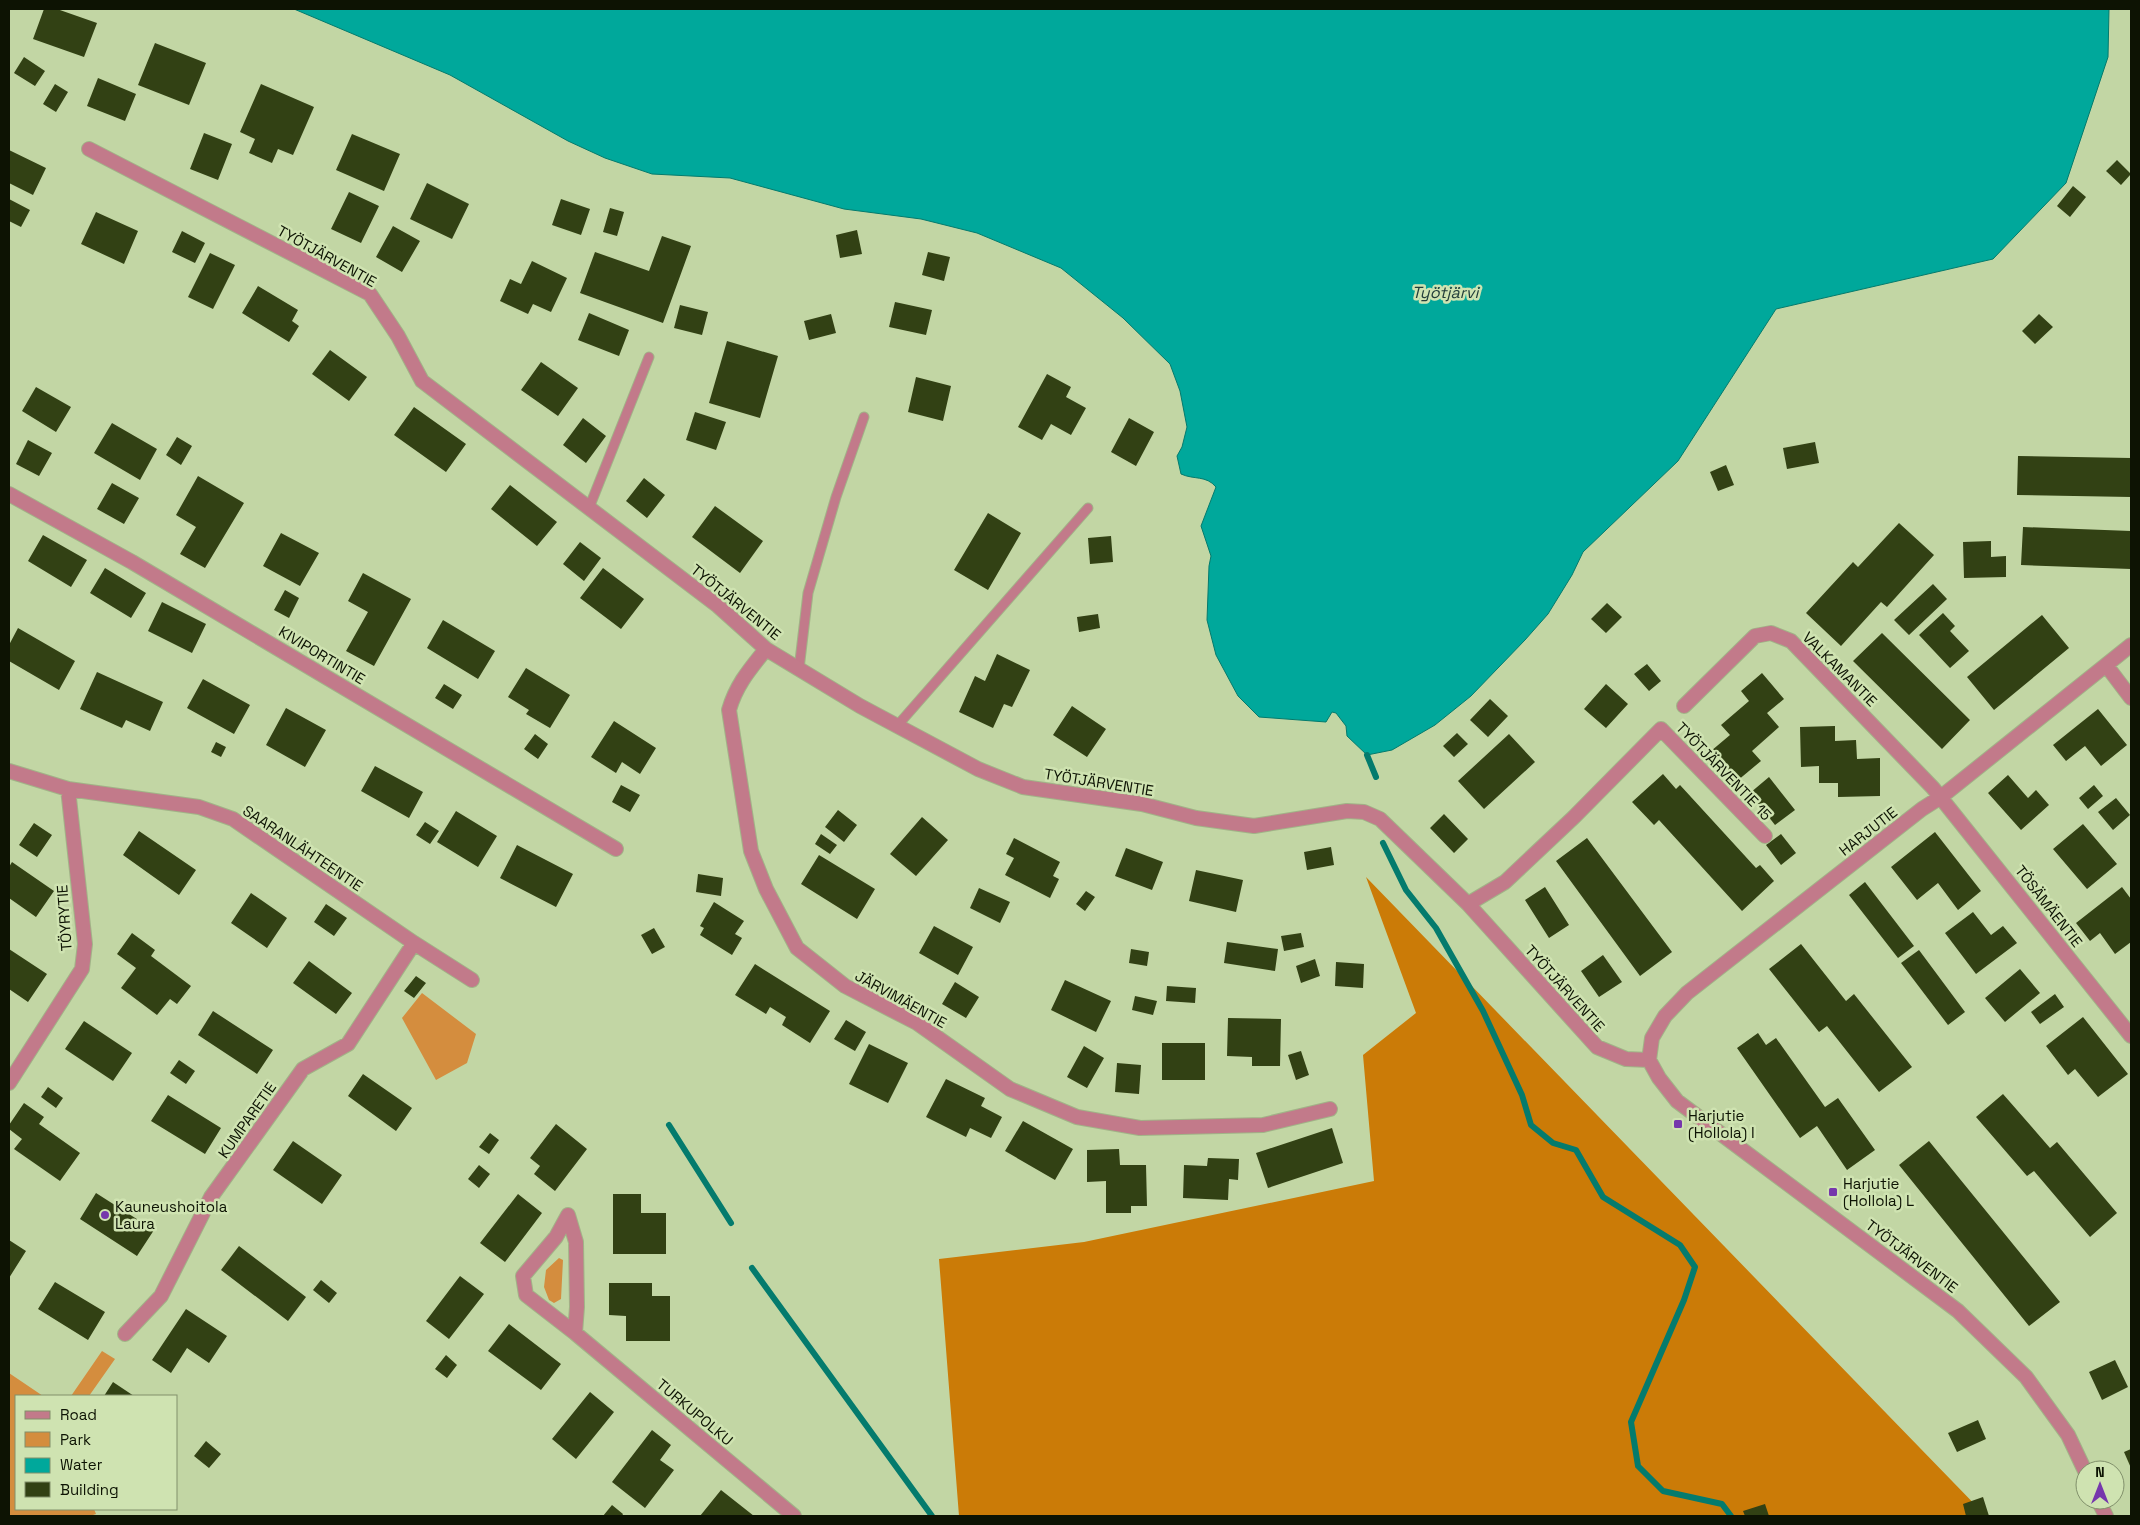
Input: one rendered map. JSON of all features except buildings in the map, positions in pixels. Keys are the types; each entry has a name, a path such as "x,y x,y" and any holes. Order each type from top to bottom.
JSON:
{"street":[{"name":"TYÖTJÄRVENTIE","path":"89,149 370,294 398,336 422,381 718,606 766,649 897,726 978,769 1023,787 1142,804 1196,818 1254,826 1347,811 1364,812 1380,819 1468,904 1597,1047 1626,1059 1649,1060 1659,1078 1677,1101 1958,1311 2026,1377 2068,1435 2079,1460"},
{"name":"KIVIPORTINTIE","path":"9,494 148,572 616,849"},
{"name":"VALKAMANTIE","path":"1684,706 1755,636 1771,632 1791,641 1941,797"},
{"name":"HARJUTIE","path":"1649,1060 1652,1038 1666,1016 1687,993 1922,809 1941,797 2131,645"},
{"name":"JÄRVIMÄENTIE","path":"766,649 741,680 729,710 751,851 766,889 797,948 845,986 917,1023 1010,1089 1077,1117 1140,1128 1262,1125 1330,1109"},
{"path":"2106,665 2131,698"},
{"name":"TYÖTJÄRVENTIE 15","path":"1468,904 1505,882 1574,817 1661,729 1765,836"},
{"name":"SAARANLÄHTEENTIE","path":"9,771 68,789 199,807 233,819 472,980"},
{"name":"TÖYRYTIE","path":"9,1083 82,969 85,944 68,789"},
{"name":"TÖSÄMÄENTIE","path":"1941,797 2131,1036"},
{"name":"KUMPARETIE","path":"125,1334 161,1296 212,1198 303,1069 348,1044 414,942"},
{"name":"TURKUPOLKU","path":"575,1333 577,1307 576,1242 568,1216 556,1236 523,1276 526,1295 575,1333 794,1516"}],"lane":[{"path":"589,508 649,357"},
{"path":"799,669 808,593 836,497 864,417"},
{"path":"897,726 1088,508"}],"green space":[{"path":"422,993 476,1034 467,1063 436,1080 402,1018"},
{"path":"559,1258 563,1260 561,1299 554,1303 549,1300 544,1287 546,1270"},
{"path":"102,1351 115,1359 90,1395 72,1395"},
{"path":"9,1373 42,1395 15,1395 15,1510 94,1510 96,1514 90,1516 9,1516"}],"shaded area":[{"path":"1366,877 1986,1516 959,1516 939,1259 1084,1242 1374,1181 1363,1055 1416,1013"}],"water":[{"name":"Työtjärvi","path":"294,9 2109,9 2108,57 2066,183 1993,259 1776,309 1678,461 1583,552 1572,575 1548,614 1525,640 1471,696 1435,725 1392,750 1367,755 1347,736 1346,726 1336,713 1332,712 1326,722 1259,717 1238,696 1216,655 1207,620 1211,556 1201,526 1216,487 1204,479 1181,474 1177,456 1182,447 1187,427 1180,391 1170,364 1123,318 1061,268 977,233 921,219 844,209 730,178 652,174 605,158 568,141 450,75"}],"waterway":[{"path":"1367,755 1376,777"},
{"path":"1383,843 1406,890 1436,928 1483,1011 1522,1095 1531,1125 1553,1143 1576,1150 1603,1197 1680,1245 1695,1267 1684,1300 1631,1422 1638,1466 1663,1491 1722,1504 1731,1516"},
{"path":"669,1125 731,1223"},
{"path":"752,1268 932,1516"}],"place":[{"name":"Harjutie (Hollola) I","path":"1678,1124"},
{"name":"Harjutie (Hollola) L","path":"1833,1192"},
{"name":"Kauneushoitola Laura","path":"105,1215"}]}
